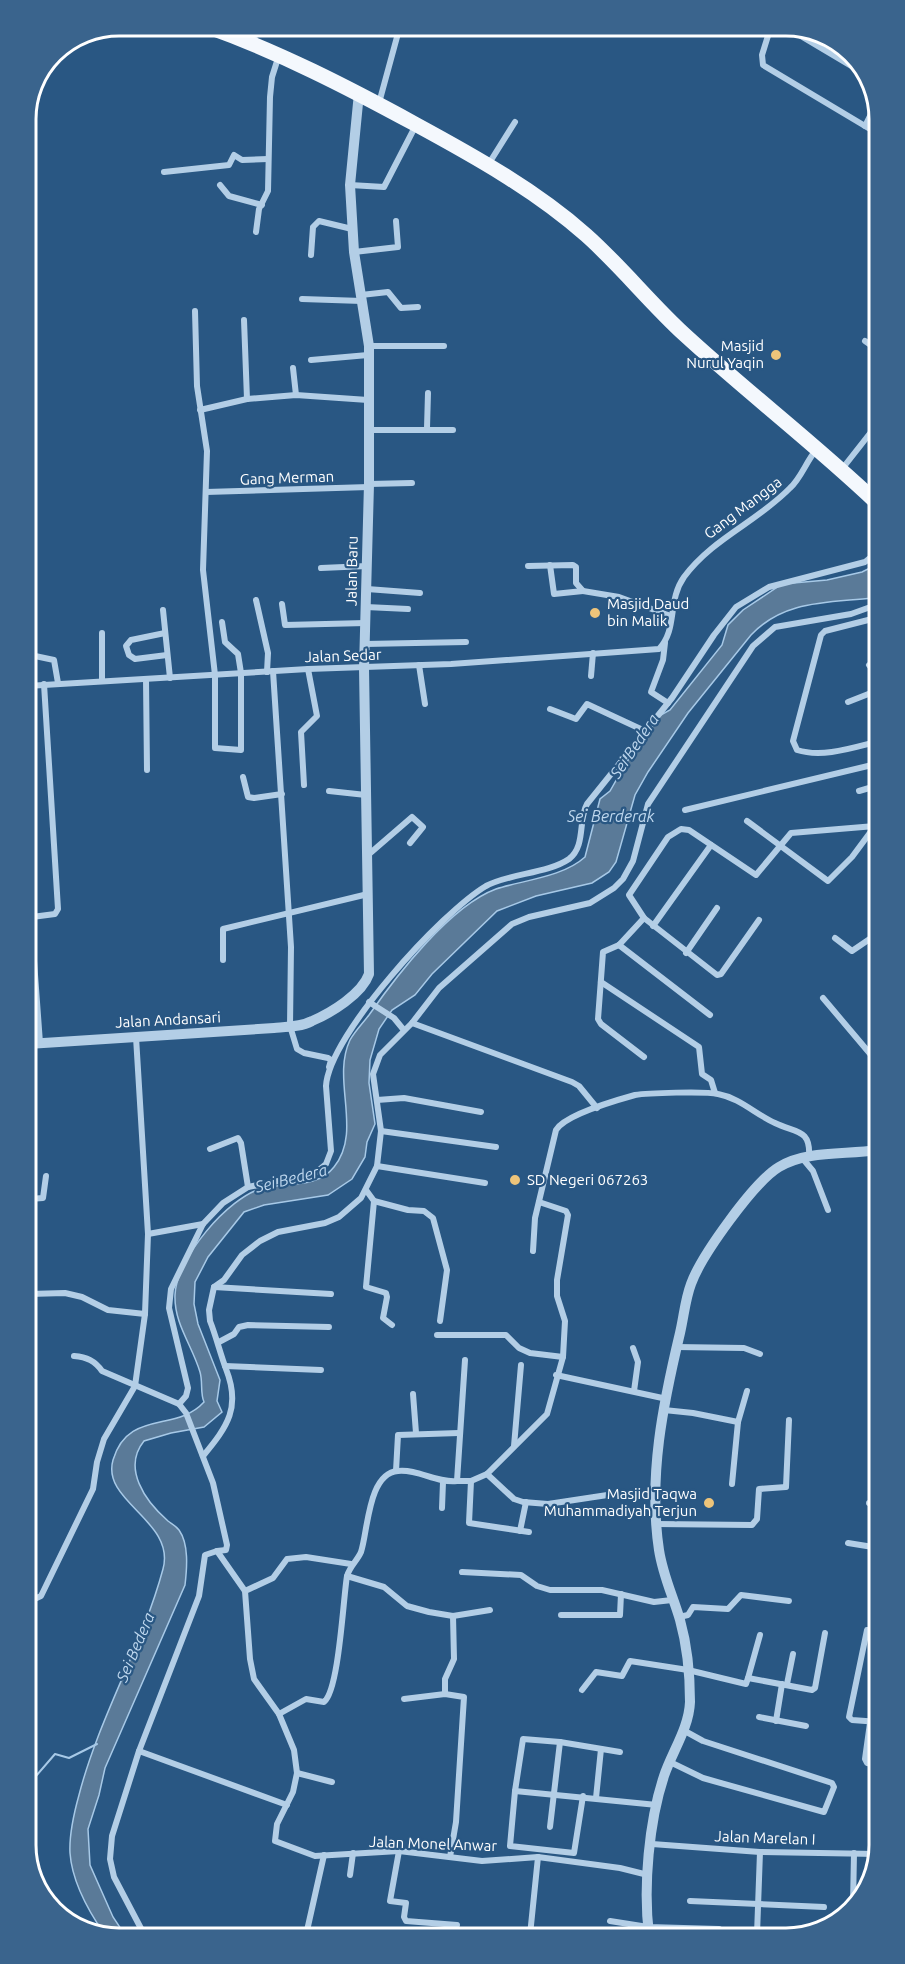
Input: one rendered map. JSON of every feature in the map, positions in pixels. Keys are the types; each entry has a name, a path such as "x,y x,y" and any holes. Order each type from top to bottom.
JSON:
{"main road":[{"path":"233,36 359,93 488,166 553,209 606,253 672,322 869,495"}],"street":[{"path":"252,43 255,36"},
{"path":"379,104 397,36"},
{"path":"768,36 762,55 763,66 869,129"},
{"path":"806,39 848,64"},
{"path":"256,232 262,205 268,191 270,98 272,77 279,55"},
{"name":"Jalan Baru","path":"310,1023 366,984 369,974 364,668 369,485 368,350 354,253 350,185 359,93"},
{"path":"865,126 869,118"},
{"path":"488,166 515,122"},
{"path":"350,185 384,187 417,125"},
{"path":"165,172 208,166 227,166 234,156 242,160 268,159"},
{"path":"220,185 229,196 262,205"},
{"path":"310,255 313,227 319,221 352,229"},
{"path":"354,253 398,247 396,221"},
{"path":"302,299 361,298 388,292 401,308 418,307"},
{"path":"195,311 200,410 207,451 203,570 215,675 215,748 241,750 241,673 237,654 225,642 222,622"},
{"path":"244,320 247,399"},
{"path":"311,360 368,350 444,346"},
{"path":"293,368 296,395"},
{"path":"427,428 428,393"},
{"path":"200,410 247,399 296,395 368,400"},
{"path":"369,430 427,428 453,430"},
{"path":"842,470 869,435"},
{"name":"Gang Mangga","path":"668,703 651,692 663,660 665,643 671,633 670,616 675,594 683,578 701,556 792,487 816,450"},
{"name":"Gang Merman","path":"206,492 412,483"},
{"path":"328,1076 342,1043 372,1003 443,920 488,885 569,858 580,843 582,818 587,804 668,703 714,634 736,608 750,597 785,582 865,562 869,559"},
{"path":"550,565 554,594 583,591 619,597 670,616"},
{"path":"321,568 367,566"},
{"path":"528,566 574,566 576,583 583,591"},
{"path":"367,589 420,593"},
{"path":"179,1404 186,1396 188,1388 169,1298 203,1224 223,1203 248,1187 314,1174 326,1164 331,1151 326,1086 331,1060 299,1052 294,1044 290,1026 289,912 282,794 268,653 256,600"},
{"path":"282,604 285,625 366,623"},
{"path":"366,607 408,609"},
{"path":"203,1456 220,1434 232,1412 232,1380 210,1321 209,1310 214,1287 224,1280 242,1255 260,1241 278,1232 324,1223 339,1216 350,1209 366,1190 376,1166 381,1131 373,1084 374,1065 380,1055 403,1029 412,1023 439,988 512,924 529,917 590,903 614,888 623,879 633,861 648,804 753,646 771,629 852,614 869,608"},
{"path":"163,610 170,678"},
{"path":"869,620 825,631 821,635 793,741 796,750 804,752 846,750 869,743"},
{"path":"102,633 102,681"},
{"path":"165,633 131,640 126,646 129,655 135,659 167,655"},
{"path":"365,644 466,642"},
{"name":"Jalan Sedar","path":"36,685 419,665 659,649 665,643"},
{"path":"591,676 593,653"},
{"path":"36,656 54,660 58,683"},
{"path":"419,665 424,704"},
{"path":"304,785 301,732 317,716 308,669"},
{"path":"146,679 147,770"},
{"path":"36,916 55,914 58,909 44,684"},
{"path":"848,702 869,694"},
{"path":"550,709 576,719 587,704 645,731"},
{"path":"685,810 869,766"},
{"path":"243,777 248,796 254,798 282,794"},
{"path":"859,791 869,788"},
{"path":"329,791 367,795"},
{"path":"367,856 412,817 423,827 410,843"},
{"path":"747,822 828,881 852,857 869,835"},
{"path":"759,920 721,974 714,974 644,918 629,895 668,837 685,829 756,875 791,833 869,827"},
{"path":"653,926 711,845"},
{"path":"223,960 223,929 368,894"},
{"path":"686,953 717,908"},
{"path":"644,918 619,945 603,952 599,1022 644,1057"},
{"path":"835,938 852,951 869,939"},
{"path":"619,945 710,1015"},
{"path":"601,982 699,1047 702,1074 711,1080 715,1093"},
{"path":"823,998 869,1053"},
{"path":"372,1003 394,1018 403,1029"},
{"path":"36,1014 40,1044"},
{"name":"Jalan Andansari","path":"36,1044 310,1023"},
{"path":"412,1023 572,1082 579,1086 597,1108"},
{"path":"36,1598 41,1596 85,1509 93,1489 97,1462 104,1439 135,1386 145,1314 148,1234 136,1037"},
{"path":"533,1251 532,1239 539,1202 558,1127 570,1119 635,1095 715,1093 735,1099 774,1123 804,1135 810,1144 806,1158 828,1210"},
{"path":"377,1100 404,1098 481,1112"},
{"path":"381,1131 496,1147"},
{"path":"210,1149 238,1138 241,1143 248,1187"},
{"path":"648,1928 649,1875 657,1805 690,1704 688,1670 679,1617 664,1578 656,1524 655,1493 657,1448 675,1347 691,1282 705,1256 737,1212 776,1169 806,1158 869,1151"},
{"path":"376,1166 485,1183"},
{"path":"36,1198 43,1198 46,1176"},
{"path":"366,1190 374,1201 408,1210 424,1210 433,1218 447,1270 440,1321"},
{"path":"374,1201 365,1281 368,1290 386,1293 383,1318 392,1325"},
{"path":"279,1714 306,1699 324,1702 328,1700 336,1663 347,1576 351,1564 361,1550 368,1517 379,1484 385,1476 396,1471 417,1474 443,1482 471,1481 487,1474 547,1414 563,1358 565,1321 557,1296 557,1280 568,1215 566,1211 539,1202"},
{"path":"148,1234 203,1224"},
{"path":"214,1287 331,1294"},
{"path":"36,1294 65,1293 82,1297 108,1311 145,1314"},
{"path":"219,1342 234,1334 239,1327 248,1325 329,1327"},
{"path":"437,1335 506,1335 519,1348 530,1353 563,1358"},
{"path":"675,1347 744,1348 760,1354"},
{"path":"633,1348 638,1362 634,1391"},
{"path":"74,1356 84,1357 97,1363 102,1371 179,1404 186,1413 203,1456 219,1505 227,1541 226,1550 205,1555 199,1596 139,1751 114,1825 110,1859 114,1877 141,1928"},
{"path":"457,1481 465,1360"},
{"path":"514,1446 521,1365"},
{"path":"225,1366 321,1370"},
{"path":"556,1376 667,1399"},
{"path":"732,1484 738,1422 747,1391"},
{"path":"413,1394 416,1433"},
{"path":"664,1410 738,1422"},
{"path":"656,1524 752,1525 757,1519 759,1489 786,1488 789,1420"},
{"path":"396,1471 398,1435 459,1433"},
{"path":"487,1474 514,1499 526,1502 548,1504 614,1494 655,1493"},
{"path":"471,1481 469,1523 529,1532"},
{"path":"442,1508 443,1482"},
{"path":"520,1531 526,1502"},
{"path":"848,1543 869,1546"},
{"path":"217,1551 245,1591 276,1576 287,1559 306,1557 351,1564"},
{"path":"462,1572 521,1575 537,1586 550,1590 602,1590 654,1602 672,1600"},
{"path":"347,1576 384,1587 407,1606 453,1616 490,1610"},
{"name":"Jalan Monel Anwar","path":"245,1591 250,1668 254,1678 279,1714 294,1750 297,1773 277,1824 275,1841 309,1855 399,1851 482,1861 538,1857 620,1868 649,1875"},
{"path":"561,1615 620,1615 621,1594"},
{"path":"679,1617 687,1615 693,1607 728,1609 741,1595 789,1601"},
{"path":"445,1694 445,1678 454,1659 453,1616"},
{"path":"867,1630 848,1711 852,1720 869,1721"},
{"path":"748,1678 815,1688 825,1633"},
{"path":"582,1690 596,1672 622,1676 630,1660 688,1670 737,1684 746,1684 760,1635"},
{"path":"776,1720 793,1654"},
{"path":"404,1699 445,1694 464,1697 456,1822 450,1857"},
{"path":"759,1717 806,1726"},
{"path":"670,1762 703,1778 824,1812 834,1787 832,1783 704,1741 683,1730"},
{"path":"583,1796 574,1853 513,1847 508,1844 523,1739 560,1742 620,1752"},
{"path":"550,1827 560,1742"},
{"path":"869,1744 865,1759 869,1763"},
{"path":"596,1798 600,1749"},
{"path":"139,1751 286,1805"},
{"path":"297,1773 332,1782"},
{"path":"515,1791 657,1805"},
{"name":"Jalan Marelan I","path":"652,1844 760,1852 868,1854"},
{"path":"399,1851 390,1901 406,1903 404,1917 406,1921 457,1925"},
{"path":"757,1928 760,1852"},
{"path":"350,1875 353,1853"},
{"path":"853,1893 854,1853"},
{"path":"308,1928 324,1855"},
{"path":"531,1928 538,1857"},
{"path":"690,1900 824,1907"},
{"path":"610,1921 637,1928"}],"water":[{"name":"Sei Berderak","path":"869,568 869,598 807,605 792,609 777,615 751,635 688,713 648,772 635,795 616,862 609,872 592,883 536,896 497,911 432,974 415,995 392,1010 379,1029 370,1060 369,1083 375,1124 367,1142 365,1157 352,1179 328,1195 264,1205 244,1212 208,1257 195,1282 194,1304 198,1324 220,1380 217,1401 222,1412 204,1427 144,1441 135,1462 139,1484 144,1494 159,1513 177,1527 182,1536 186,1549 185,1585 105,1768 88,1829 90,1865 113,1917 120,1928 99,1925 87,1907 74,1875 70,1853 71,1831 87,1766 144,1626 163,1569 164,1552 150,1524 118,1488 112,1475 113,1460 120,1444 130,1434 141,1427 180,1417 193,1411 204,1402 197,1362 180,1325 175,1306 178,1280 184,1264 206,1231 235,1203 263,1188 301,1184 319,1179 334,1167 342,1153 346,1138 345,1055 354,1033 409,962 461,910 496,889 555,874 585,857 600,799 610,791 626,763 659,716 670,710 722,645 728,625 743,610 782,584 827,580"}],"waterway":[{"path":"36,1776 55,1754 69,1758 97,1744"}],"place":[{"name":"Masjid Nurul Yaqin","path":"776,355"},
{"name":"Masjid Daud bin Malik","path":"595,613"},
{"name":"SD Negeri 067263","path":"515,1180"},
{"name":"Masjid Taqwa Muhammadiyah Terjun","path":"709,1503"}],"water label":[{"name":"Sei Bedera","path":"634,746"},
{"name":"Sei Bedera","path":"291,1178"},
{"name":"Sei Bedera","path":"135,1647"}]}
